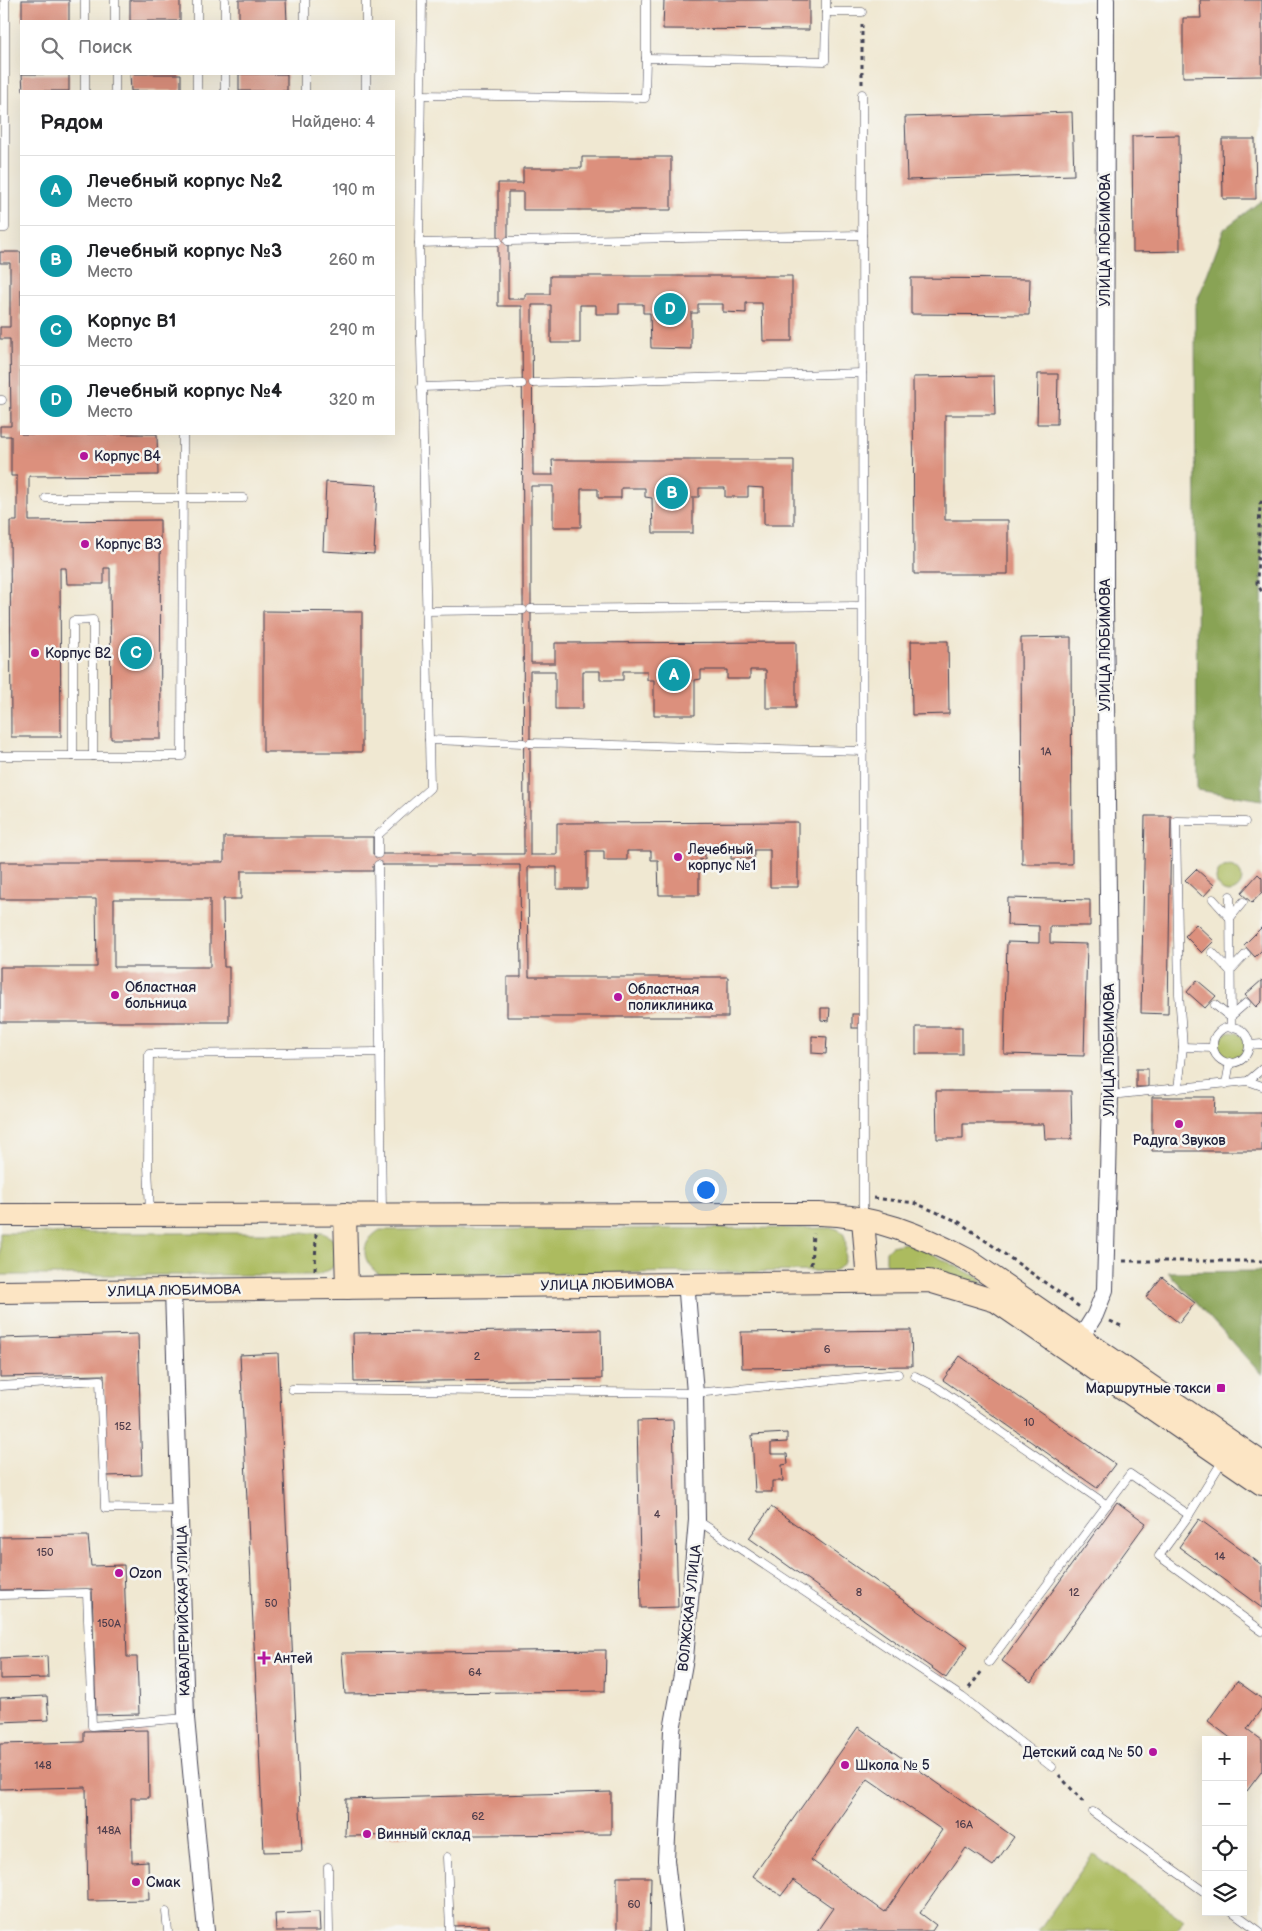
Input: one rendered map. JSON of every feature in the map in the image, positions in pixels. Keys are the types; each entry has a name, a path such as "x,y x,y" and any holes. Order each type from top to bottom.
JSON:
{"main road":[{"path":"345,1214 347,1288"},
{"name":"УЛИЦА ЛЮБИМОВА","path":"0,1215 819,1214 863,1219 898,1228 931,1240 968,1260 1076,1346 1224,1458 1262,1484"},
{"path":"863,1219 868,1282"},
{"name":"УЛИЦА ЛЮБИМОВА","path":"0,1292 929,1281 996,1301 1076,1346 1262,1463"}],"street":[{"name":"УЛИЦА ЛЮБИМОВА","path":"1076,1346 1095,1315 1104,1290 1110,1095 1105,600 1106,0"},
{"name":"ВОЛЖСКАЯ УЛИЦА","path":"674,1931 666,1860 672,1730 685,1658 697,1520 695,1393 687,1292 689,1283"},
{"name":"КАВАЛЕРИЙСКАЯ УЛИЦА","path":"173,1290 186,1718 206,1931"}],"lane":[{"path":"0,228 5,228 5,0"},
{"path":"85,0 85,20"},
{"path":"115,0 115,20"},
{"path":"197,0 197,20"},
{"path":"225,0 225,20"},
{"path":"305,0 305,20"},
{"path":"366,0 366,20"},
{"path":"378,854 378,835 430,788 420,387 419,243 422,0"},
{"path":"420,95 645,98 646,0"},
{"path":"646,58 825,61 826,0"},
{"path":"826,12 862,12"},
{"path":"85,75 85,90"},
{"path":"115,75 115,90"},
{"path":"196,75 196,90"},
{"path":"225,75 225,90"},
{"path":"305,75 305,90"},
{"path":"366,75 366,90"},
{"path":"862,94 863,1219"},
{"path":"508,241 862,235"},
{"path":"419,243 498,241"},
{"path":"533,383 862,373"},
{"path":"420,387 522,384"},
{"path":"0,756 182,756 182,435"},
{"path":"46,498 243,498"},
{"path":"426,611 862,606"},
{"path":"73,756 73,620 93,620 93,756"},
{"path":"429,740 862,751"},
{"path":"1178,1089 1183,1046 1179,994 1176,821 1244,822"},
{"path":"378,866 382,1214"},
{"path":"1230,896 1231,1028"},
{"path":"1213,899 1230,918"},
{"path":"1230,918 1243,902"},
{"path":"1212,952 1230,971"},
{"path":"1230,971 1246,954"},
{"path":"1230,1017 1246,1003"},
{"path":"1215,1005 1230,1017"},
{"path":"1231,1028 1242,1030 1249,1039 1250,1045 1246,1056 1236,1063 1224,1062 1219,1059 1213,1048 1213,1042 1219,1031 1231,1028"},
{"path":"1250,1045 1262,1044"},
{"path":"1183,1046 1213,1048"},
{"path":"150,1215 148,1165 149,1054 380,1052"},
{"path":"1226,1084 1230,1062"},
{"path":"1248,1081 1262,1069"},
{"path":"1110,1095 1248,1081 1262,1086"},
{"path":"292,1389 695,1393 898,1374"},
{"path":"915,1376 938,1388 1107,1505"},
{"path":"0,1386 100,1380 105,1508 180,1509"},
{"path":"1224,1458 1189,1515 1158,1556 1262,1631"},
{"path":"989,1662 1130,1474 1189,1515"},
{"path":"697,1520 962,1697 1052,1767"},
{"path":"0,1595 87,1593 92,1726 186,1718"},
{"path":"1093,1812 1202,1890"},
{"path":"447,1857 450,1931"},
{"path":"328,1867 329,1931"},
{"path":"166,1912 168,1931"},
{"path":"1238,1916 1259,1931"}],"path":[{"path":"862,12 862,94"},
{"path":"1262,501 1260,504 1257,583 1262,592"},
{"path":"811,1265 813,1232"},
{"path":"315,1271 316,1236"},
{"path":"1106,1261 1262,1261"},
{"path":"962,1697 989,1662"},
{"path":"1052,1767 1093,1812"}],"green space":[{"path":"1262,200 1262,800 1197,790 1195,307 1224,229"},
{"path":"1229,866 1238,870 1242,879 1238,888 1229,892 1220,888 1216,879 1220,870"},
{"path":"1232,1032 1242,1035 1245,1045 1242,1055 1232,1058 1222,1055 1219,1045 1222,1035"},
{"path":"834,1228 840,1230 844,1235 846,1250 843,1264 833,1271 380,1275 369,1264 365,1252 368,1241 380,1230"},
{"path":"0,1233 323,1233 336,1243 339,1259 331,1269 318,1275 0,1275"},
{"path":"906,1243 915,1245 977,1277 985,1284 898,1271 891,1268 886,1262 886,1251 891,1246"},
{"path":"1262,1271 1262,1375 1168,1272"},
{"path":"1093,1854 1184,1920 1176,1931 1038,1931"}],"building":[{"path":"22,0 69,0 69,20 22,20"},
{"path":"130,0 180,0 180,20 130,20"},
{"path":"239,0 286,0 287,20 239,20"},
{"path":"664,0 809,0 809,30 663,29"},
{"path":"1200,0 1262,0 1262,76 1183,77 1183,18 1201,18"},
{"path":"22,75 69,75 69,90 23,90"},
{"path":"130,75 181,75 181,90 131,90"},
{"path":"239,75 287,75 287,90 239,90"},
{"path":"1072,112 1074,175 907,180 905,117"},
{"path":"1179,135 1180,251 1133,252 1132,136"},
{"path":"1222,139 1255,139 1256,199 1223,199"},
{"path":"582,157 671,157 671,210 523,210 523,192 508,192 508,299 525,299 525,294 550,294 550,276 792,276 792,341 763,341 762,303 746,303 746,313 723,312 723,304 698,304 698,313 691,313 691,349 651,348 650,313 643,313 643,304 619,304 619,314 596,314 596,305 580,305 580,343 551,343 551,305 532,305 533,475 553,475 552,460 794,460 794,525 764,525 764,488 748,487 748,497 725,497 725,488 699,488 699,497 693,497 693,533 653,533 652,498 645,497 645,488 621,488 621,498 598,498 598,489 581,489 581,527 553,527 553,486 531,486 531,663 555,663 555,643 796,642 796,708 766,708 766,670 750,670 750,679 727,679 727,670 701,670 701,679 695,680 695,715 654,715 654,680 647,680 647,671 623,671 623,680 600,680 600,671 583,671 583,709 555,709 555,671 530,671 530,855 557,855 557,823 798,822 798,887 770,887 770,850 754,850 754,859 731,859 731,850 705,850 705,859 699,860 699,895 659,895 658,860 651,860 651,851 627,851 627,860 604,860 604,851 587,851 587,889 557,889 557,867 528,867 529,977 728,977 728,1017 507,1017 507,977 521,977 520,865 378,865 373,866 373,871 241,871 241,899 223,899 224,967 229,967 229,1022 0,1022 0,967 97,967 96,899 0,899 0,862 224,862 224,837 373,837 373,854 524,854 522,306 498,306 498,183 523,183 523,168 582,168","holes":["114,899 210,899 210,967 114,967"]},
{"path":"0,252 20,252 20,435 157,435 158,475 29,476 29,521 160,520 161,739 111,739 110,568 104,568 104,584 67,584 66,568 60,568 61,737 11,737 10,521 17,521 17,476 11,476 11,436 0,436 0,426 11,426 10,339 0,339 0,327 10,327 10,263 0,263"},
{"path":"911,278 1030,279 1029,315 911,314"},
{"path":"1038,374 1058,374 1057,424 1037,424"},
{"path":"994,376 995,415 945,415 945,520 1008,520 1008,574 914,574 913,377"},
{"path":"326,482 377,485 374,554 323,551"},
{"path":"263,611 362,612 362,752 263,752"},
{"path":"1071,637 1072,864 1022,864 1021,638"},
{"path":"911,641 948,641 949,714 912,715"},
{"path":"1145,816 1171,816 1168,1014 1141,1013"},
{"path":"1196,869 1214,885 1203,897 1185,880"},
{"path":"1258,874 1262,878 1262,892 1252,903 1241,893"},
{"path":"1008,898 1090,900 1090,926 1050,926 1050,943 1087,944 1084,1056 1004,1054 1007,942 1039,943 1039,926 1007,925"},
{"path":"1196,924 1214,941 1202,953 1185,936"},
{"path":"1262,927 1262,950 1255,957 1244,945"},
{"path":"1197,980 1216,996 1205,1008 1187,992"},
{"path":"1262,980 1262,1001 1256,1007 1245,995"},
{"path":"821,1008 830,1008 829,1021 821,1020"},
{"path":"852,1014 860,1014 860,1028 852,1028"},
{"path":"916,1027 962,1027 962,1054 916,1054"},
{"path":"812,1036 827,1037 826,1054 812,1053"},
{"path":"1136,1069 1148,1069 1148,1087 1136,1087"},
{"path":"936,1091 1071,1091 1072,1139 1045,1139 1044,1124 963,1124 963,1139 937,1139"},
{"path":"1152,1097 1215,1097 1214,1113 1262,1113 1262,1151 1152,1151"},
{"path":"1162,1277 1195,1303 1179,1323 1146,1297"},
{"path":"601,1330 602,1379 354,1382 353,1333"},
{"path":"911,1330 912,1366 742,1368 741,1332"},
{"path":"138,1334 142,1475 106,1476 104,1375 0,1377 0,1338"},
{"path":"278,1353 302,1851 264,1852 240,1355"},
{"path":"960,1356 1115,1464 1097,1488 943,1380"},
{"path":"673,1420 678,1607 641,1608 637,1421"},
{"path":"787,1433 787,1442 771,1443 771,1454 787,1454 788,1464 782,1465 783,1481 772,1481 772,1492 755,1492 752,1435"},
{"path":"1117,1502 1146,1523 1031,1682 1002,1661"},
{"path":"771,1507 968,1646 946,1678 749,1538"},
{"path":"1199,1519 1262,1565 1262,1608 1179,1547"},
{"path":"88,1536 91,1566 124,1565 127,1657 137,1657 139,1714 96,1715 92,1589 0,1590 0,1537"},
{"path":"606,1650 605,1691 345,1694 342,1653"},
{"path":"47,1656 48,1678 0,1679 0,1658"},
{"path":"1237,1681 1262,1699 1262,1708 1247,1729 1262,1740 1262,1771 1247,1791 1247,1736 1228,1736 1208,1721"},
{"path":"47,1696 49,1720 0,1722 0,1698"},
{"path":"858,1727 1014,1837 993,1866 966,1848 920,1913 936,1925 932,1931 817,1931 833,1908 793,1880 781,1896 753,1876","holes":["868,1779 942,1830 885,1912 811,1860"]},
{"path":"148,1730 149,1798 131,1798 132,1862 148,1861 149,1900 88,1901 86,1787 0,1789 0,1744 84,1742 84,1731"},
{"path":"611,1792 611,1834 345,1836 346,1799"},
{"path":"617,1877 651,1877 650,1931 617,1931"},
{"path":"319,1912 320,1931 276,1931 275,1914"},
{"path":"489,1925 489,1931 453,1931 453,1926"}],"place":[{"name":"Лечебный корпус №4","path":"670,309"},
{"name":"Корпус В4","path":"84,456"},
{"name":"Лечебный корпус №3","path":"672,493"},
{"name":"Корпус В3","path":"85,544"},
{"name":"Корпус В2","path":"35,653"},
{"name":"Корпус В1","path":"136,653"},
{"name":"Лечебный корпус №2","path":"674,675"},
{"name":"Лечебный корпус №1","path":"678,857"},
{"name":"Областная больница","path":"115,995"},
{"name":"Областная поликлиника","path":"618,997"},
{"name":"Радуга Звуков","path":"1179,1124"},
{"name":"Маршрутные такси","path":"1221,1388"},
{"name":"Ozon","path":"119,1573"},
{"name":"Антей","path":"264,1658"},
{"name":"Детский сад № 50","path":"1153,1752"},
{"name":"Школа № 5","path":"845,1765"},
{"name":"Винный склад","path":"367,1834"},
{"name":"Смак","path":"136,1882"}]}
